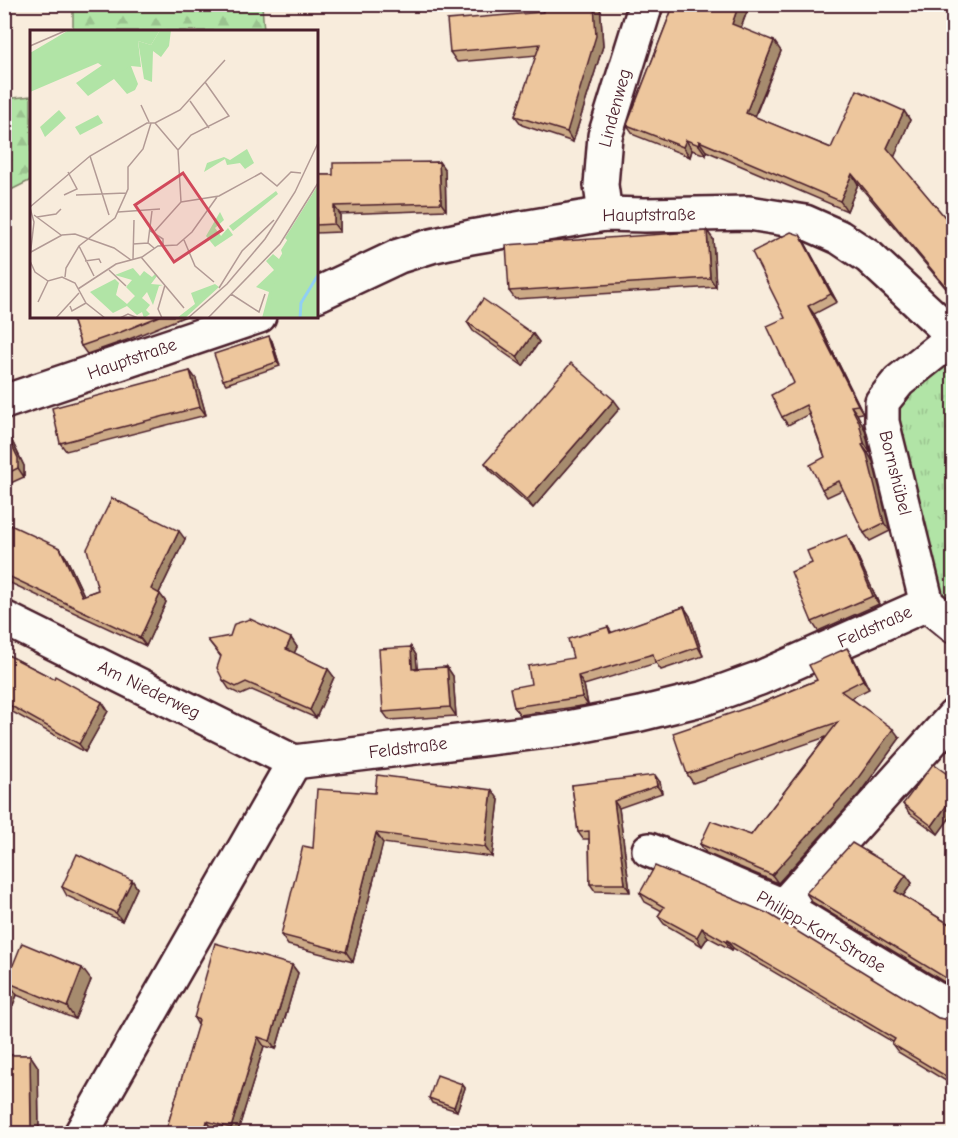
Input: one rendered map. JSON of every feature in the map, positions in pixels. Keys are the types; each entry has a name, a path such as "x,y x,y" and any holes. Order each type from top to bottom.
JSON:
{"street":[{"name":"Lindenweg","path":"605,214 601,185 605,136 646,4"},
{"name":"Hauptstraße","path":"318,293 399,256 471,237 605,214 749,213 805,222 839,237 869,257 954,337"},
{"name":"Hauptstraße","path":"4,402 254,318"},
{"name":"Bornshübel","path":"927,604 882,422 882,402 899,381 954,337"},
{"path":"927,604 954,626"},
{"name":"Feldstraße","path":"294,762 563,729 705,698 760,678 927,604"},
{"name":"Am Niederweg","path":"4,618 294,762"},
{"path":"783,906 954,716"},
{"path":"81,1134 294,762"},
{"name":"Philipp-Karl-Straße","path":"649,850 783,906 954,1010"}],"green space":[{"path":"73,5 262,5 264,30 73,30"},
{"path":"30,96 30,180 5,193 5,99"},
{"path":"953,350 953,613 936,598 890,404"}],"building":[{"path":"543,4 594,4 596,36 567,132 515,116 540,44 450,52 447,20 543,12"},
{"path":"674,4 739,4 732,24 774,41 746,113 831,148 857,90 904,111 887,148 954,228 954,293 952,294 852,174 840,201 699,141 699,145 686,140 683,147 627,125"},
{"path":"439,162 441,203 334,206 334,224 318,225 318,175 333,175 333,163"},
{"path":"707,231 710,278 509,291 506,245"},
{"path":"791,232 800,235 831,294 808,306 858,405 851,406 859,422 864,443 862,445 867,454 884,523 864,533 839,481 822,489 810,465 825,457 806,405 782,417 771,395 794,383 767,326 785,318 752,252"},
{"path":"483,299 533,334 517,357 467,322"},
{"path":"72,318 155,318 121,332 81,346"},
{"path":"269,336 277,362 223,380 214,354"},
{"path":"571,363 614,400 527,500 485,463"},
{"path":"190,371 200,407 60,443 52,408"},
{"path":"4,429 18,458 18,468 4,475"},
{"path":"112,498 179,531 151,589 160,594 140,638 4,574 4,522 60,548 82,596 98,590 87,549"},
{"path":"847,535 873,596 812,622 791,572 812,563 807,551"},
{"path":"684,607 698,647 655,662 653,654 578,676 582,697 514,707 510,688 531,684 528,666 573,658 568,639 608,627 610,633"},
{"path":"250,619 291,638 286,649 328,669 310,710 246,682 236,687 223,680 217,668 221,656 208,640 230,636 234,624"},
{"path":"411,647 412,669 447,667 450,707 383,712 379,649"},
{"path":"847,648 863,680 841,691 893,729 853,785 772,875 700,844 711,821 751,835 838,722 687,774 673,733 764,702 817,680 809,665"},
{"path":"4,653 54,679 55,676 102,702 79,744 4,702"},
{"path":"933,764 954,779 954,795 932,826 903,804"},
{"path":"377,775 492,790 485,847 376,833 346,952 281,935 303,846 313,848 317,789 375,793"},
{"path":"655,775 657,786 614,801 625,884 590,884 589,831 578,832 572,785"},
{"path":"852,843 906,875 895,891 954,927 954,983 806,893"},
{"path":"77,854 132,880 116,913 62,887"},
{"path":"655,866 769,914 938,1018 954,1019 954,1081 892,1044 895,1039 727,940 726,942 702,928 697,937 658,916 664,907 640,893"},
{"path":"22,943 82,968 67,1007 9,983 4,994 4,961 13,965"},
{"path":"215,943 292,965 270,1041 258,1037 231,1128 207,1121 204,1134 165,1134 199,1020 194,1018"},
{"path":"4,1055 30,1055 31,1127 4,1127"},
{"path":"437,1075 462,1084 454,1107 429,1098"}]}
